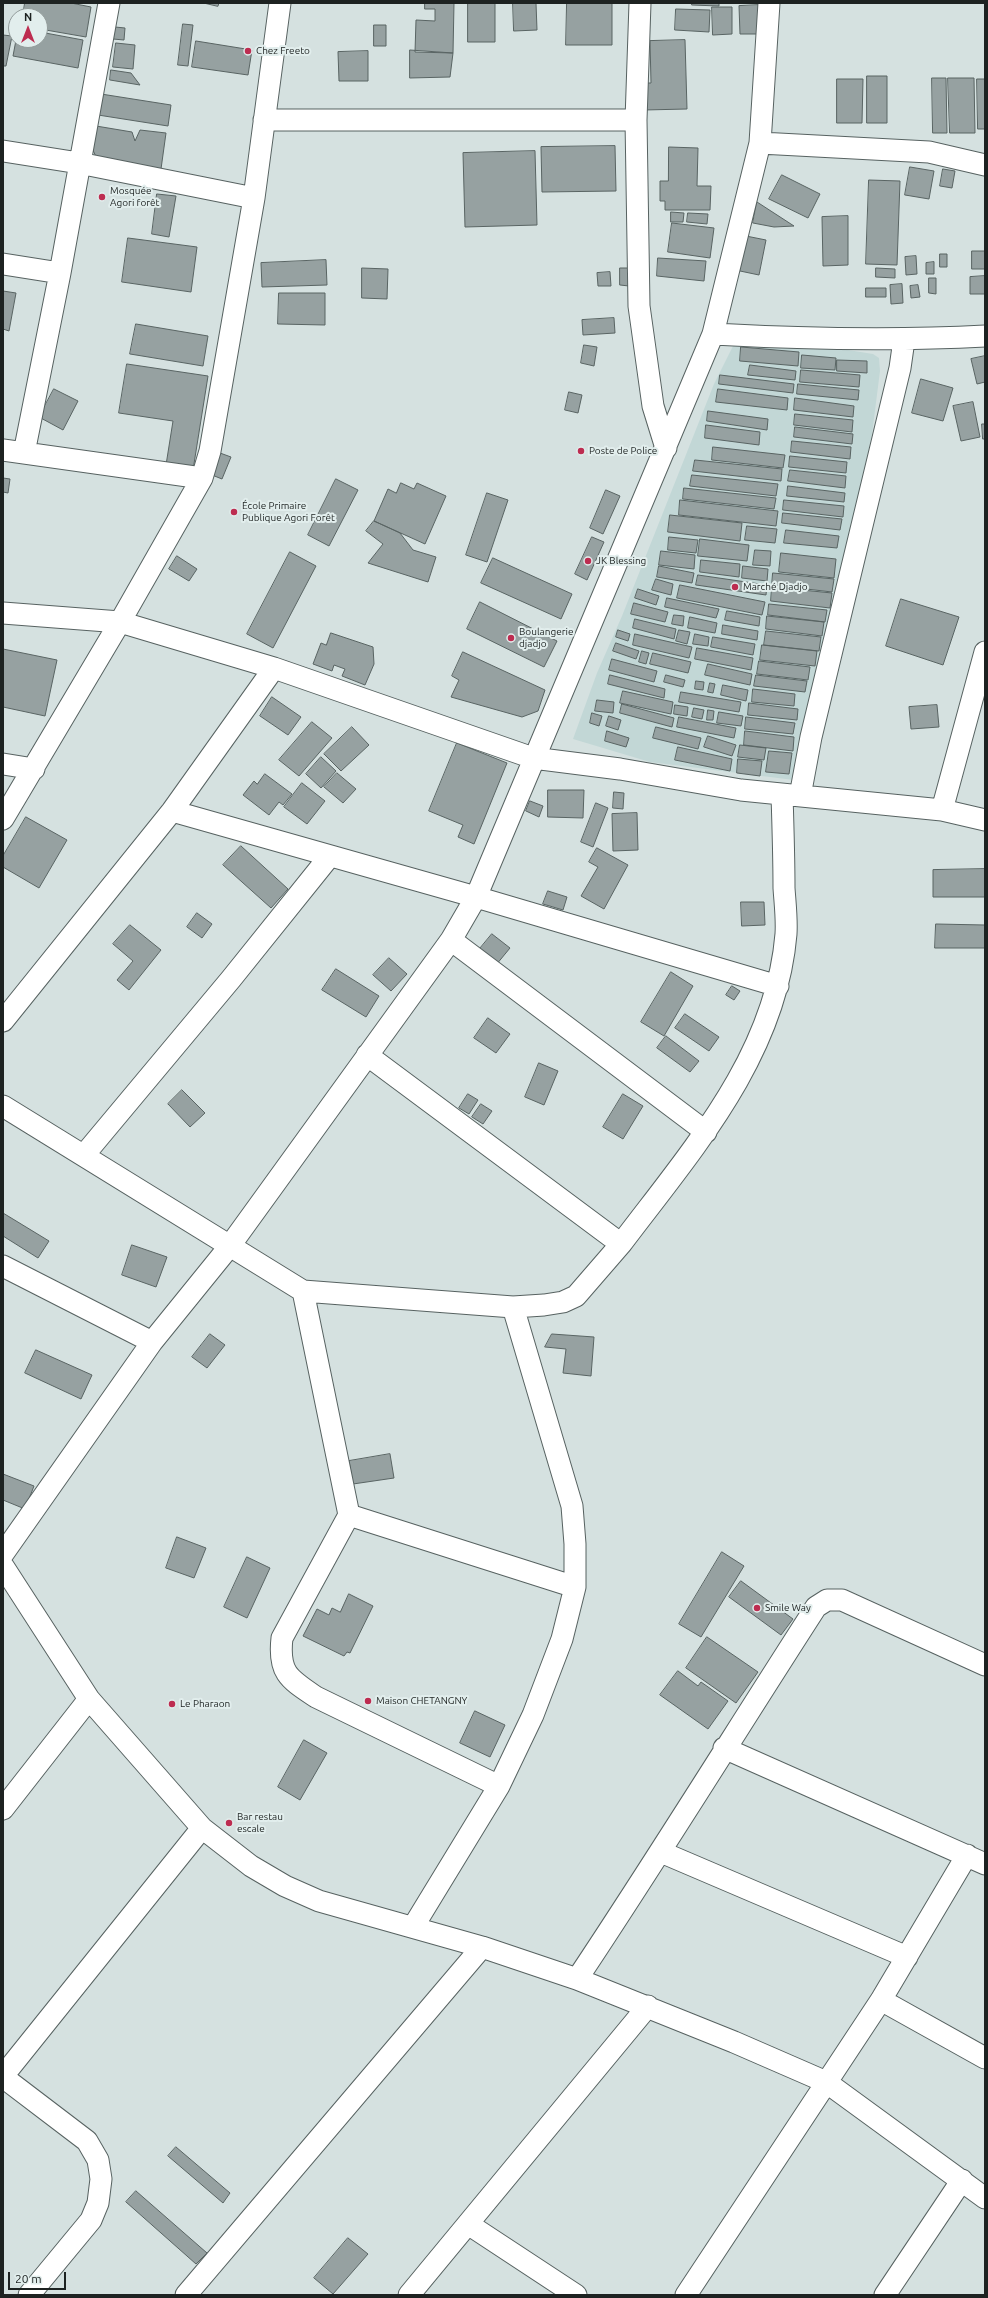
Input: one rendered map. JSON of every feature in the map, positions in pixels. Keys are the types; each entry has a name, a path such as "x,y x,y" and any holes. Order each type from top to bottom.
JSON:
{"street":[{"path":"24,453 60,273 109,3"},
{"path":"3,819 120,622 202,478 210,451 254,198 280,3"},
{"path":"640,3 636,120 639,306 653,406 666,448"},
{"path":"3,1554 152,1342 229,1247 451,940 476,897 713,334 760,143 769,3"},
{"path":"264,120 636,120"},
{"path":"760,143 929,152 985,165"},
{"path":"3,151 79,163 254,198"},
{"path":"3,264 60,273"},
{"path":"713,334 800,339 904,340 985,336"},
{"path":"3,1106 84,1155 229,1247 303,1291 513,1307 563,1302 576,1296 621,1244 706,1132 730,1094 762,1031 778,986 786,933 791,795 811,737 891,406 904,340"},
{"path":"3,450 202,478"},
{"path":"3,613 120,622 274,668 534,758 791,795 942,810 985,820"},
{"path":"942,810 985,652"},
{"path":"3,1021 172,811 274,668"},
{"path":"3,764 34,769"},
{"path":"172,811 329,857 476,897 778,986"},
{"path":"84,1155 231,979 329,857"},
{"path":"451,940 706,1132"},
{"path":"367,1055 621,1244"},
{"path":"3,1266 152,1342"},
{"path":"303,1291 349,1515 282,1638 280,1656 286,1674 296,1684 316,1697 499,1786"},
{"path":"413,1927 499,1786 535,1708 562,1639 575,1587 575,1544 572,1506 513,1307"},
{"path":"349,1515 575,1587"},
{"path":"3,1566 90,1699 202,1828 251,1866 285,1886 319,1901 482,1947 577,1979 648,2006 826,2082 985,2198"},
{"path":"577,1979 661,1852 724,1748 816,1607 827,1600 842,1600 985,1665"},
{"path":"3,1809 90,1699"},
{"path":"686,2295 881,2000 907,1957 976,1859 724,1748"},
{"path":"29,2295 91,2220 98,2203 101,2179 98,2160 87,2141 3,2076 202,1828"},
{"path":"661,1852 907,1957"},
{"path":"186,2295 482,1947"},
{"path":"881,2000 985,2058"},
{"path":"409,2295 648,2006"},
{"path":"885,2295 962,2180"},
{"path":"468,2224 576,2295"}],"shaded area":[{"name":"Marché Djadjo","path":"751,342 848,350 873,354 879,358 880,371 872,434 845,558 803,725 794,780 650,762 573,739 597,673 622,616 714,384 733,346"}],"building":[{"path":"25,3 71,3 91,7 86,37 48,30 48,8 24,8"},
{"path":"204,3 219,3 218,6"},
{"path":"425,3 454,3 453,53 415,52 416,20 435,21 435,9 425,9"},
{"path":"468,3 495,3 495,42 468,42"},
{"path":"513,3 536,3 537,30 514,31"},
{"path":"567,3 612,3 612,45 566,45"},
{"path":"692,3 719,3 719,6 692,5"},
{"path":"759,5 760,34 740,34 739,6"},
{"path":"712,7 732,7 732,34 713,35"},
{"path":"676,9 710,10 709,32 675,30"},
{"path":"183,24 193,25 188,66 178,65"},
{"path":"374,25 386,25 386,46 374,46"},
{"path":"115,27 125,28 124,40 113,39"},
{"path":"48,33 83,40 78,68 13,56 14,48 48,48"},
{"path":"3,35 8,36 8,48 10,48 6,66 3,66"},
{"path":"685,40 687,109 644,110 643,83 651,83 650,41"},
{"path":"196,41 252,50 248,75 192,67"},
{"path":"116,43 135,45 133,69 113,67"},
{"path":"410,50 453,53 450,77 410,78"},
{"path":"368,51 368,81 339,81 338,52"},
{"path":"111,70 131,73 140,85 110,80"},
{"path":"867,76 887,76 887,123 867,123"},
{"path":"932,78 946,78 947,133 933,133"},
{"path":"948,78 974,78 975,133 950,133"},
{"path":"837,79 863,79 862,123 837,123"},
{"path":"977,79 985,79 985,129 978,129"},
{"path":"101,94 171,105 168,126 98,115"},
{"path":"96,126 132,132 135,141 140,130 166,133 161,169 98,161 92,148"},
{"path":"615,146 616,191 542,192 541,147"},
{"path":"669,147 698,148 697,186 711,186 710,210 665,210 665,201 660,201 660,181 668,181"},
{"path":"535,151 537,225 465,227 463,153"},
{"path":"910,167 934,171 929,199 905,195"},
{"path":"943,169 955,171 952,188 940,186"},
{"path":"782,175 820,194 808,218 769,199"},
{"path":"869,180 900,181 897,265 866,264"},
{"path":"157,194 176,196 169,237 152,234"},
{"path":"757,202 794,226 774,227 753,223"},
{"path":"671,212 684,213 683,222 671,222"},
{"path":"688,213 708,214 707,224 687,222"},
{"path":"848,216 848,265 823,266 822,217"},
{"path":"672,223 714,228 710,258 668,252"},
{"path":"746,236 766,240 759,275 740,271"},
{"path":"128,238 197,247 191,292 122,282"},
{"path":"972,251 985,251 985,269 972,269"},
{"path":"940,254 947,254 947,267 940,267"},
{"path":"916,256 917,274 906,275 905,257"},
{"path":"658,258 706,261 704,281 657,276"},
{"path":"326,260 327,285 262,287 261,263"},
{"path":"934,262 934,274 926,274 926,263"},
{"path":"362,268 388,269 387,299 362,298"},
{"path":"620,268 630,268 629,286 620,285"},
{"path":"876,268 895,269 895,278 876,277"},
{"path":"610,272 611,286 598,286 597,273"},
{"path":"985,276 985,294 970,294 970,277"},
{"path":"929,278 936,278 936,294 929,293"},
{"path":"902,284 903,303 891,304 890,285"},
{"path":"918,285 920,297 911,298 910,286"},
{"path":"866,288 886,288 886,297 866,297"},
{"path":"3,291 16,293 9,331 3,329"},
{"path":"279,293 325,293 325,325 278,324"},
{"path":"614,318 615,333 583,335 582,320"},
{"path":"136,324 208,336 203,366 130,354"},
{"path":"584,345 597,347 594,366 581,363"},
{"path":"741,347 799,352 798,366 740,361"},
{"path":"802,355 836,358 835,370 801,368"},
{"path":"985,356 985,382 977,384 971,359"},
{"path":"837,360 867,361 867,373 837,371"},
{"path":"127,364 208,376 193,470 166,465 173,421 119,413"},
{"path":"750,365 796,371 795,380 748,375"},
{"path":"801,370 860,375 859,387 800,382"},
{"path":"720,375 794,384 793,393 719,384"},
{"path":"921,379 953,388 943,421 912,413"},
{"path":"798,384 859,390 858,400 797,394"},
{"path":"54,389 78,401 63,430 39,417"},
{"path":"718,389 788,398 787,410 716,402"},
{"path":"569,392 582,395 578,413 565,410"},
{"path":"795,398 854,406 853,417 794,410"},
{"path":"973,402 980,437 961,441 953,406"},
{"path":"708,411 768,419 767,430 707,421"},
{"path":"795,414 853,420 852,432 794,425"},
{"path":"982,424 985,424 985,439 983,439"},
{"path":"706,425 760,432 759,445 705,438"},
{"path":"795,427 853,434 852,444 794,437"},
{"path":"792,441 851,447 850,459 791,452"},
{"path":"713,447 785,455 783,468 712,460"},
{"path":"220,453 231,457 222,479 212,475"},
{"path":"790,456 847,462 846,473 789,467"},
{"path":"695,460 782,469 781,481 693,471"},
{"path":"790,470 846,476 845,488 788,481"},
{"path":"692,475 778,484 776,496 690,486"},
{"path":"3,478 10,479 8,493 3,492"},
{"path":"336,479 358,490 329,546 308,535"},
{"path":"401,483 414,489 417,483 446,496 425,544 374,521 388,489 396,493"},
{"path":"788,486 845,493 844,502 787,496"},
{"path":"684,488 776,498 774,509 683,499"},
{"path":"606,490 620,496 603,534 590,528"},
{"path":"487,493 508,500 487,562 466,555"},
{"path":"680,500 778,511 776,526 679,515"},
{"path":"784,500 844,506 843,517 783,510"},
{"path":"783,513 842,519 840,530 782,523"},
{"path":"670,515 742,523 740,541 668,532"},
{"path":"374,521 400,533 413,550 436,557 428,582 368,563 383,544 366,531"},
{"path":"747,526 777,529 775,543 745,540"},
{"path":"786,530 839,536 837,548 784,543"},
{"path":"592,537 604,542 587,580 575,574"},
{"path":"669,537 698,540 696,553 668,550"},
{"path":"700,539 749,545 747,561 698,556"},
{"path":"755,550 771,551 770,566 753,565"},
{"path":"661,551 695,555 694,569 659,565"},
{"path":"290,552 316,566 273,648 247,634"},
{"path":"781,553 836,559 834,578 779,572"},
{"path":"177,556 197,569 189,581 169,569"},
{"path":"493,558 572,594 561,619 481,583"},
{"path":"701,560 740,564 739,577 700,572"},
{"path":"659,566 694,573 692,583 657,577"},
{"path":"743,566 768,569 767,581 742,578"},
{"path":"773,573 834,579 832,592 772,585"},
{"path":"698,575 767,585 766,595 696,585"},
{"path":"656,579 673,584 671,595 652,590"},
{"path":"680,585 765,602 762,615 677,598"},
{"path":"772,587 832,593 830,608 771,601"},
{"path":"638,589 659,596 656,605 635,598"},
{"path":"667,598 719,609 716,618 665,607"},
{"path":"901,599 959,617 943,665 886,646"},
{"path":"480,602 557,641 544,667 467,629"},
{"path":"634,603 668,612 665,622 631,614"},
{"path":"769,604 827,610 825,622 768,615"},
{"path":"727,611 760,617 759,626 725,620"},
{"path":"674,615 684,616 683,626 672,624"},
{"path":"767,616 824,622 822,636 766,629"},
{"path":"690,617 717,623 715,633 688,628"},
{"path":"635,619 676,629 674,639 633,628"},
{"path":"723,625 758,631 757,640 722,634"},
{"path":"618,630 630,634 628,641 616,637"},
{"path":"679,630 690,632 687,644 676,641"},
{"path":"766,631 821,637 819,651 764,645"},
{"path":"331,633 373,647 374,664 365,685 342,676 345,669 334,665 332,671 313,664 321,643 326,645"},
{"path":"635,634 692,647 689,658 633,645"},
{"path":"695,634 709,637 708,646 693,644"},
{"path":"713,637 755,644 753,655 711,647"},
{"path":"616,643 639,651 636,659 613,651"},
{"path":"762,645 817,651 815,666 760,660"},
{"path":"697,648 753,658 751,670 695,659"},
{"path":"3,649 57,660 45,716 3,707"},
{"path":"642,651 649,653 646,664 639,662"},
{"path":"463,652 545,690 538,711 522,717 451,697 459,680 452,676"},
{"path":"653,653 691,662 688,673 650,664"},
{"path":"612,659 657,671 654,682 609,670"},
{"path":"759,661 810,667 808,680 757,674"},
{"path":"708,664 752,674 750,685 705,675"},
{"path":"610,675 665,689 664,698 608,684"},
{"path":"666,675 685,680 683,687 664,682"},
{"path":"756,675 807,681 805,692 754,686"},
{"path":"696,681 704,682 703,690 695,689"},
{"path":"710,683 715,684 713,693 708,692"},
{"path":"723,685 748,690 746,701 721,695"},
{"path":"753,689 795,694 794,706 752,702"},
{"path":"623,691 673,702 671,714 620,703"},
{"path":"681,692 741,702 739,712 679,702"},
{"path":"272,697 301,717 288,735 260,716"},
{"path":"597,700 614,702 613,713 595,711"},
{"path":"749,703 798,709 797,720 748,715"},
{"path":"622,704 674,718 672,727 620,713"},
{"path":"675,705 688,707 687,716 674,714"},
{"path":"937,705 939,727 911,729 909,707"},
{"path":"694,708 704,710 702,719 692,717"},
{"path":"708,710 714,711 713,720 707,720"},
{"path":"719,712 743,716 741,726 717,723"},
{"path":"592,713 602,716 599,726 590,723"},
{"path":"609,716 621,720 618,730 606,726"},
{"path":"679,717 736,728 734,738 677,727"},
{"path":"746,717 795,723 793,734 745,729"},
{"path":"312,722 332,738 299,776 279,760"},
{"path":"352,727 369,745 341,771 324,754"},
{"path":"656,727 701,738 698,749 653,738"},
{"path":"607,731 629,738 626,747 605,741"},
{"path":"745,731 794,737 793,751 744,745"},
{"path":"708,736 736,745 732,756 704,747"},
{"path":"457,743 507,763 474,844 458,837 463,825 429,811"},
{"path":"740,745 766,748 764,760 738,757"},
{"path":"678,747 732,759 730,771 675,760"},
{"path":"769,751 792,753 789,774 766,772"},
{"path":"321,757 336,771 321,788 306,774"},
{"path":"738,759 762,761 760,776 737,773"},
{"path":"337,773 356,789 343,803 324,787"},
{"path":"265,774 292,794 283,805 279,802 269,815 243,795 254,781 257,784"},
{"path":"302,783 325,801 307,824 284,807"},
{"path":"548,790 584,790 583,818 548,817"},
{"path":"614,792 624,793 623,809 613,808"},
{"path":"530,801 543,806 539,817 526,811"},
{"path":"596,803 608,808 593,847 581,842"},
{"path":"637,813 638,850 613,851 612,814"},
{"path":"26,817 67,840 39,888 3,867 3,856"},
{"path":"241,846 288,889 271,908 223,865"},
{"path":"597,848 628,865 604,909 581,896 598,867 589,862"},
{"path":"985,869 985,897 933,897 933,870"},
{"path":"548,891 567,897 563,910 543,904"},
{"path":"741,902 764,902 765,925 742,926"},
{"path":"197,913 212,924 202,938 187,927"},
{"path":"936,924 985,925 985,948 935,948"},
{"path":"130,925 161,950 129,990 117,980 133,961 113,944"},
{"path":"492,934 510,948 496,965 478,951"},
{"path":"389,958 407,974 391,991 373,975"},
{"path":"336,969 379,996 366,1017 322,990"},
{"path":"671,972 693,986 664,1036 641,1022"},
{"path":"732,986 740,991 734,1000 726,995"},
{"path":"685,1014 719,1037 709,1051 675,1028"},
{"path":"488,1018 510,1034 496,1053 474,1038"},
{"path":"666,1036 699,1061 690,1072 657,1048"},
{"path":"539,1063 558,1071 544,1105 525,1097"},
{"path":"182,1090 205,1113 190,1127 168,1104"},
{"path":"468,1094 478,1100 469,1114 459,1108"},
{"path":"623,1094 643,1106 623,1139 603,1127"},
{"path":"481,1104 492,1111 483,1124 472,1117"},
{"path":"3,1213 49,1241 38,1258 3,1236"},
{"path":"132,1245 167,1257 156,1287 122,1275"},
{"path":"210,1334 225,1345 207,1368 192,1357"},
{"path":"552,1334 594,1337 591,1376 563,1373 566,1349 545,1347"},
{"path":"36,1350 92,1375 81,1399 25,1373"},
{"path":"390,1454 394,1478 353,1484 349,1461"},
{"path":"3,1474 34,1486 25,1509 3,1500"},
{"path":"177,1537 206,1548 194,1578 166,1568"},
{"path":"722,1552 744,1566 701,1637 679,1624"},
{"path":"247,1557 270,1568 247,1618 224,1607"},
{"path":"741,1581 793,1619 781,1635 729,1597"},
{"path":"349,1594 373,1606 350,1653 347,1652 344,1656 303,1636 317,1609 329,1615 332,1608 340,1612"},
{"path":"707,1637 758,1672 736,1703 686,1668"},
{"path":"678,1671 698,1686 701,1682 728,1701 708,1729 660,1695"},
{"path":"475,1711 505,1725 490,1757 460,1743"},
{"path":"304,1740 327,1753 300,1800 278,1787"},
{"path":"176,2147 230,2193 223,2203 168,2156"},
{"path":"136,2191 207,2253 196,2264 126,2202"},
{"path":"348,2238 368,2254 333,2294 314,2278"}],"place":[{"name":"Chez Freeto","path":"248,51"},
{"name":"Mosquée Agori forêt","path":"102,197"},
{"name":"Poste de Police","path":"581,451"},
{"name":"École Primaire Publique Agori Forêt","path":"234,512"},
{"name":"JK Blessing","path":"588,561"},
{"name":"Marché Djadjo","path":"735,587"},
{"name":"Boulangerie djadjo","path":"511,638"},
{"name":"Smile Way","path":"757,1608"},
{"name":"Maison CHETANGNY","path":"368,1701"},
{"name":"Le Pharaon","path":"172,1704"},
{"name":"Bar restau escale","path":"229,1823"}]}
